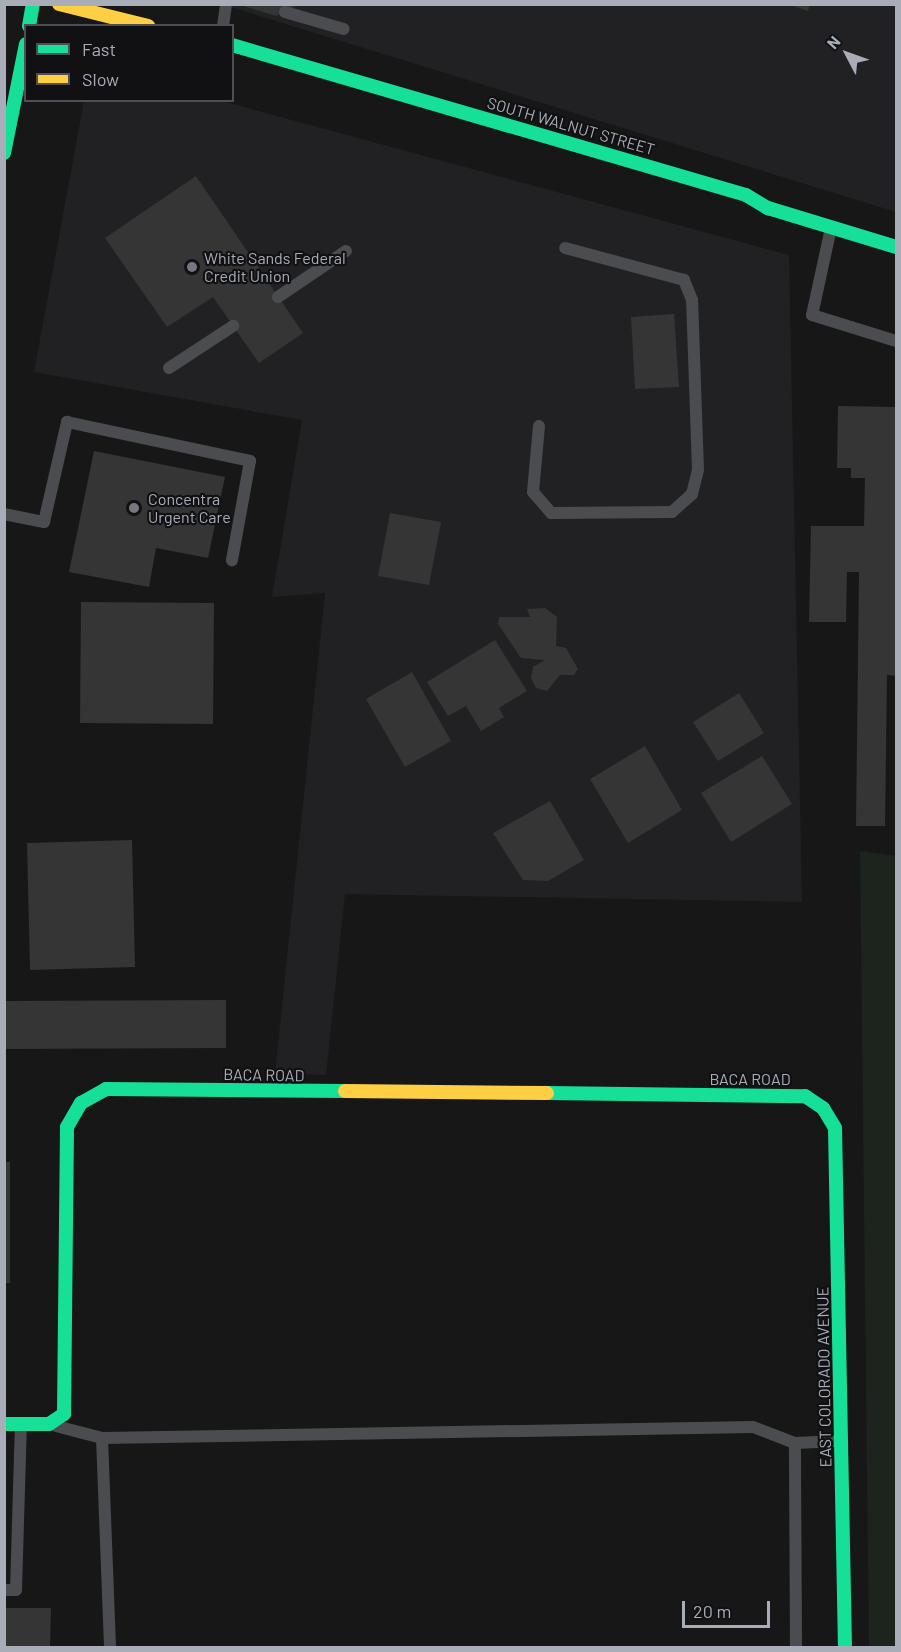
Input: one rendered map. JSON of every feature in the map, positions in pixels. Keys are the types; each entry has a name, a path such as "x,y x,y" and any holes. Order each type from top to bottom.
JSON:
{"street":[{"path":"29,24 33,4"},
{"path":"59,4 140,24"},
{"name":"SOUTH WALNUT STREET","path":"234,46 746,195 768,208 897,247"},
{"path":"4,153 24,54"},
{"name":"BACA ROAD","path":"49,1424 64,1414 67,1127 81,1103 106,1089 805,1096 823,1108"},
{"name":"EAST COLORADO AVENUE","path":"823,1108 835,1128 845,1647"},
{"path":"4,1424 49,1424"}],"lane":[{"path":"223,24 226,4"},
{"path":"285,12 344,29"},
{"path":"831,227 812,315 897,341"},
{"path":"539,426 533,492 551,513 672,512 692,494 698,470 692,300 684,280 565,248"},
{"path":"278,297 346,251"},
{"path":"169,368 233,326"},
{"path":"4,514 44,522 67,422 250,461 232,560"},
{"path":"4,1590 16,1590 21,1424"},
{"path":"49,1424 102,1438 753,1427 795,1443 842,1441"},
{"path":"102,1438 110,1647"},
{"path":"795,1443 796,1647"}],"shaded area":[{"path":"224,5 896,5 896,212"},
{"path":"84,102 226,102 789,255 802,902 345,894 326,1075 275,1073 325,593 272,597 302,420 34,372"},
{"path":"860,851 896,856 896,1648 869,1647"}],"building":[{"path":"237,4 300,4 276,16"},
{"path":"788,4 810,4 808,11"},
{"name":"White Sands Federal Credit Union","path":"196,176 303,333 259,363 213,297 167,327 105,238"},
{"path":"674,314 679,387 635,389 631,317"},
{"path":"838,406 896,407 896,676 887,675 885,826 856,826 859,572 847,572 846,622 809,622 811,526 864,526 865,478 851,478 851,468 837,468"},
{"path":"94,451 225,477 208,558 156,548 149,587 69,572"},
{"path":"390,513 441,522 429,585 378,576"},
{"path":"81,602 214,603 213,724 80,723"},
{"path":"545,608 557,617 556,646 566,648 578,669 574,675 560,675 547,691 536,688 531,678 533,667 545,660 521,658 498,624 499,617 530,617 527,609"},
{"path":"495,640 527,691 499,708 504,717 481,731 466,706 448,716 427,682"},
{"path":"412,672 451,741 405,767 366,699"},
{"path":"739,693 764,733 718,761 693,722"},
{"path":"645,746 682,810 628,843 590,779"},
{"path":"762,756 792,804 731,842 701,793"},
{"path":"550,801 584,860 548,881 523,880 493,833"},
{"path":"132,840 135,967 30,970 27,843"},
{"path":"226,1000 226,1048 4,1049 4,1001"},
{"path":"4,1162 10,1162 10,1283 4,1283"},
{"path":"4,1608 51,1608 50,1648 4,1648"}],"traffic: fast":[{"path":"29,24 33,4"},
{"path":"234,46 746,195 768,208 896,247"},
{"path":"4,153 24,54"},
{"path":"4,1424 49,1424 64,1414 67,1127 81,1103 106,1089 345,1091"},
{"path":"547,1093 805,1096 823,1108 835,1128 845,1648"}],"traffic: slow":[{"path":"59,4 140,24"},
{"path":"345,1091 547,1093"}],"place":[{"name":"White Sands Federal Credit Union","path":"192,267"},
{"name":"Concentra Urgent Care","path":"134,508"}]}
